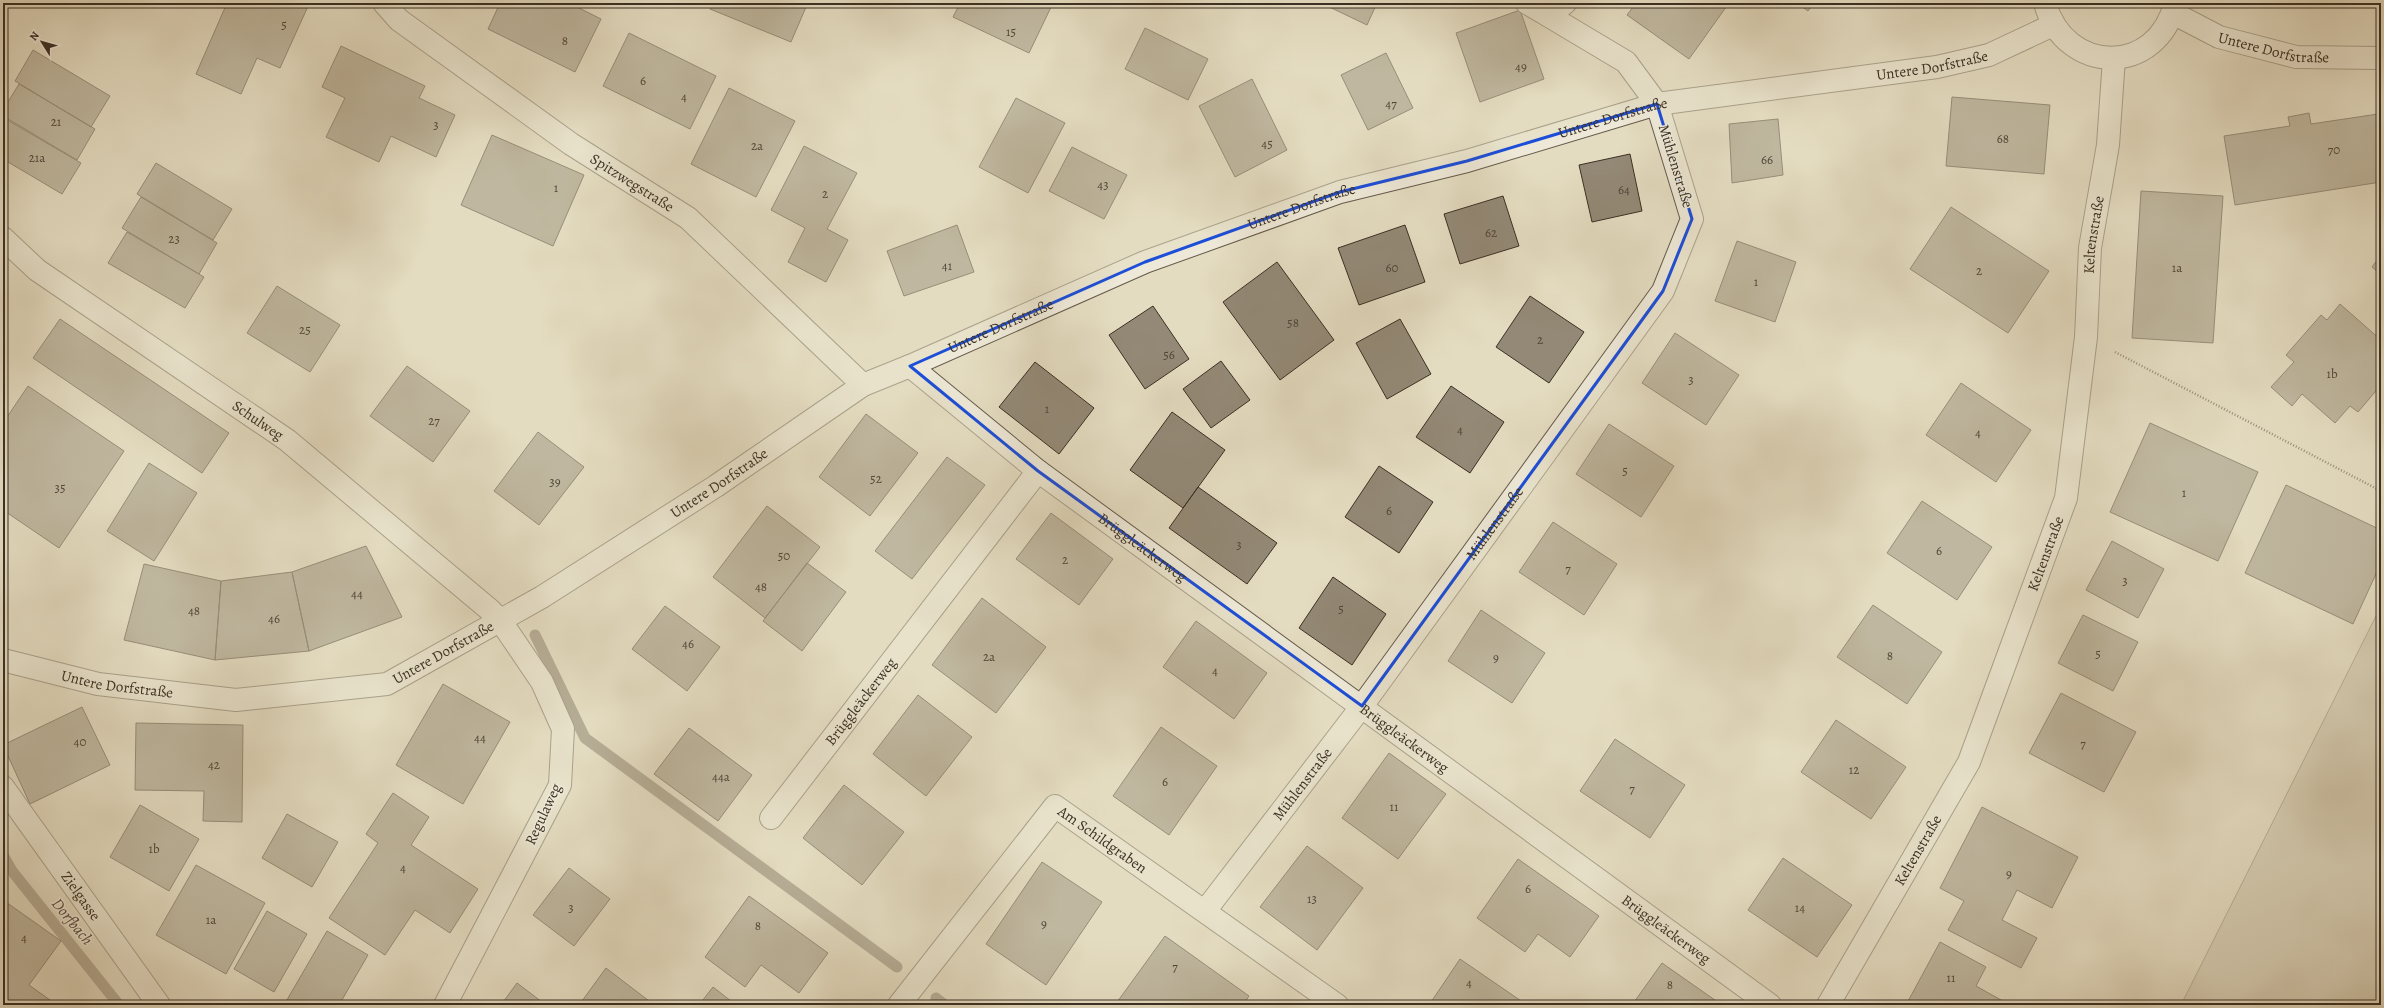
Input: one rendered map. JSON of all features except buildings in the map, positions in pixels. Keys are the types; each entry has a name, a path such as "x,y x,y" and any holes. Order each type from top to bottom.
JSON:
{"street":[{"name":"Spitzwegstraße","path":"384,3 399,20 571,144 688,218 863,385"},
{"name":"Mühlenstraße","path":"1205,911 1362,706 1663,291 1692,219 1657,104 1626,62 1557,9 1527,3"},
{"name":"Untere Dorfstraße","path":"2045,3 2053,25 2062,38 2077,49 2094,56 2114,58 2142,50 2161,35 2174,8 2219,37 2296,57 2381,58"},
{"name":"Untere Dorfstraße","path":"3,660 98,684 236,700 387,684 542,597 716,486 863,385 910,366 1145,262 1340,192 1467,161 1657,104 1937,67 1989,55 2053,25"},
{"name":"Keltenstraße","path":"1828,1005 1969,762 2066,498 2086,338 2090,248 2108,145 2114,58"},
{"name":"Schulweg","path":"3,238 37,270 288,440 500,620"},
{"name":"Brüggleäckerweg","path":"910,366 1038,471 1770,1005"},
{"name":"Brüggleäckerweg","path":"771,818 1038,471"},
{"name":"Regulaweg","path":"445,1005 560,785 563,729 542,682 500,620"},
{"name":"Zielgasse","path":"3,788 160,1005"},
{"name":"Am Schildgraben","path":"898,1005 1055,806 1338,1005"}],"path":[{"path":"2086,338 2381,491"}],"highlighted area":[{"path":"1657,104 1692,219 1663,291 1362,706 1038,471 910,366 1145,262 1340,192 1467,161"}],"shaded area":[{"path":"2381,606 2381,1005 2181,1005"}],"waterway":[{"path":"535,635 585,738 897,967"},
{"name":"Dorfbach","path":"3,855 12,871 119,1005"},
{"path":"936,998 945,1005"}]}
